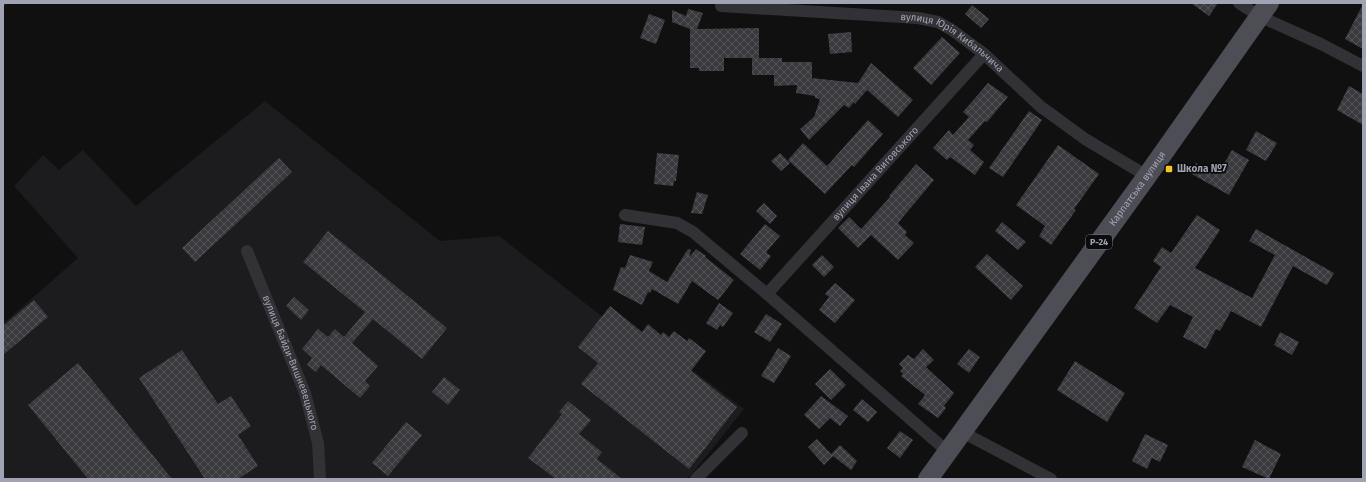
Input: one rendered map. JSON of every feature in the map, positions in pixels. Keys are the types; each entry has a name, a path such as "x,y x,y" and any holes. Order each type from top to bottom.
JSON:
{"main road":[{"name":"Карпатська вулиця","path":"928,479 1147,176 1264,10"}],"street":[{"path":"1239,3 1264,10 1320,44 1363,66"},
{"name":"вулиця Юрія Кибальчича","path":"721,6 930,20 949,28 984,54 1055,117 1085,139 1147,176"},
{"name":"вулиця Івана Виговського","path":"767,294 984,54"},
{"path":"625,215 677,223 693,232 767,294 948,452"},
{"name":"вулиця Байди-Вишневецького","path":"247,251 305,393 318,443 320,479"},
{"path":"962,432 1052,479"},
{"path":"696,479 742,433"}],"shaded area":[{"path":"265,101 440,241 499,236 631,339 642,332 744,409 692,474 686,479 3,479 3,321 5,322 78,258 14,186 43,155 59,170 83,150 136,206"}],"building":[{"path":"1191,3 1218,3 1209,16"},
{"path":"1363,4 1363,49 1345,39"},
{"path":"972,5 989,19 981,28 965,14"},
{"path":"688,9 703,13 697,29 759,28 759,58 782,58 782,62 812,62 812,78 858,83 871,63 913,100 898,117 867,90 855,104 854,102 849,108 844,105 809,140 800,129 814,117 820,99 815,98 815,96 796,93 797,85 774,86 774,75 752,75 752,58 724,58 724,71 699,71 699,68 690,68 690,29 672,22 672,10 686,16"},
{"path":"649,14 665,20 656,44 640,38"},
{"path":"851,32 852,52 830,54 828,34"},
{"path":"942,37 960,53 931,85 913,68"},
{"path":"988,83 1008,97 987,122 985,121 968,140 974,145 970,150 984,162 975,175 950,157 947,160 933,148 949,130 953,135 969,117 963,112"},
{"path":"1349,86 1363,94 1363,125 1337,110"},
{"path":"1029,111 1042,120 1003,177 989,168"},
{"path":"868,120 883,134 854,167 852,165 825,194 788,160 803,143 827,166"},
{"path":"1256,131 1277,143 1266,161 1246,150"},
{"path":"1058,145 1099,174 1051,245 1039,236 1045,226 1016,205"},
{"path":"1232,150 1249,160 1229,195 1190,173 1196,163 1213,174 1217,167 1221,169"},
{"path":"657,153 679,155 676,181 674,181 673,186 654,184"},
{"path":"780,153 790,163 781,171 771,161"},
{"path":"279,158 292,172 195,262 182,248"},
{"path":"916,164 934,180 898,223 907,232 905,235 914,243 898,260 871,235 858,248 838,228 849,217 861,229 890,197 889,196"},
{"path":"697,192 708,195 702,214 691,213"},
{"path":"764,203 777,216 770,224 756,211"},
{"path":"1197,215 1220,230 1195,268 1252,298 1275,255 1249,241 1256,229 1334,273 1327,285 1293,266 1261,327 1231,311 1220,331 1216,329 1206,349 1183,337 1193,317 1170,305 1157,323 1134,308 1161,267 1153,261 1162,247 1171,253"},
{"path":"1002,222 1026,242 1018,250 995,231"},
{"path":"620,224 645,227 642,245 618,242"},
{"path":"765,224 780,236 767,251 767,253 771,256 760,270 740,254"},
{"path":"328,231 447,328 422,359 373,319 352,343 378,366 365,381 370,386 360,398 321,365 316,372 307,365 312,358 302,349 318,329 328,337 335,329 344,337 365,312 303,262"},
{"path":"688,249 691,250 689,257 696,249 734,280 718,300 692,281 678,304 652,289 650,293 648,292 642,305 613,290 621,267 625,268 630,255 653,262 649,271 667,282"},
{"path":"987,254 1023,286 1011,300 975,267"},
{"path":"822,255 834,267 824,277 812,265"},
{"path":"835,283 855,300 835,323 819,310 829,297 825,294"},
{"path":"294,297 309,310 301,320 286,306"},
{"path":"34,300 48,317 3,355 3,326"},
{"path":"719,303 733,313 723,327 720,325 717,330 706,323"},
{"path":"610,306 642,332 648,324 661,335 663,332 669,337 674,331 687,341 689,338 706,351 691,371 737,407 689,469 581,384 598,363 578,347"},
{"path":"766,314 782,324 770,342 754,332"},
{"path":"1280,332 1299,342 1292,355 1274,345"},
{"path":"778,348 791,356 774,383 761,376"},
{"path":"923,349 934,360 926,367 954,393 944,406 946,408 938,418 918,404 925,395 901,376 903,374 900,371 903,368 899,364 908,355 914,359"},
{"path":"969,349 980,357 969,373 957,364"},
{"path":"182,350 218,404 231,396 251,426 238,435 258,466 238,479 205,479 139,378"},
{"path":"1075,361 1125,393 1107,422 1057,390"},
{"path":"78,363 172,479 88,479 28,405"},
{"path":"830,369 846,385 831,400 815,384"},
{"path":"444,377 460,390 448,405 432,392"},
{"path":"821,396 848,416 840,426 830,418 819,429 804,415"},
{"path":"862,399 877,412 868,422 853,410"},
{"path":"568,401 591,420 579,434 602,452 597,459 622,479 556,479 528,458 562,414 559,412"},
{"path":"406,422 422,435 388,476 372,463"},
{"path":"900,431 913,440 900,458 887,448"},
{"path":"1145,434 1168,445 1160,462 1152,458 1147,469 1132,461"},
{"path":"817,439 831,454 840,445 857,461 851,470 833,456 824,465 808,447"},
{"path":"1255,440 1281,454 1269,479 1242,467"}],"place":[{"name":"Школа №7","path":"1169,169"}]}
